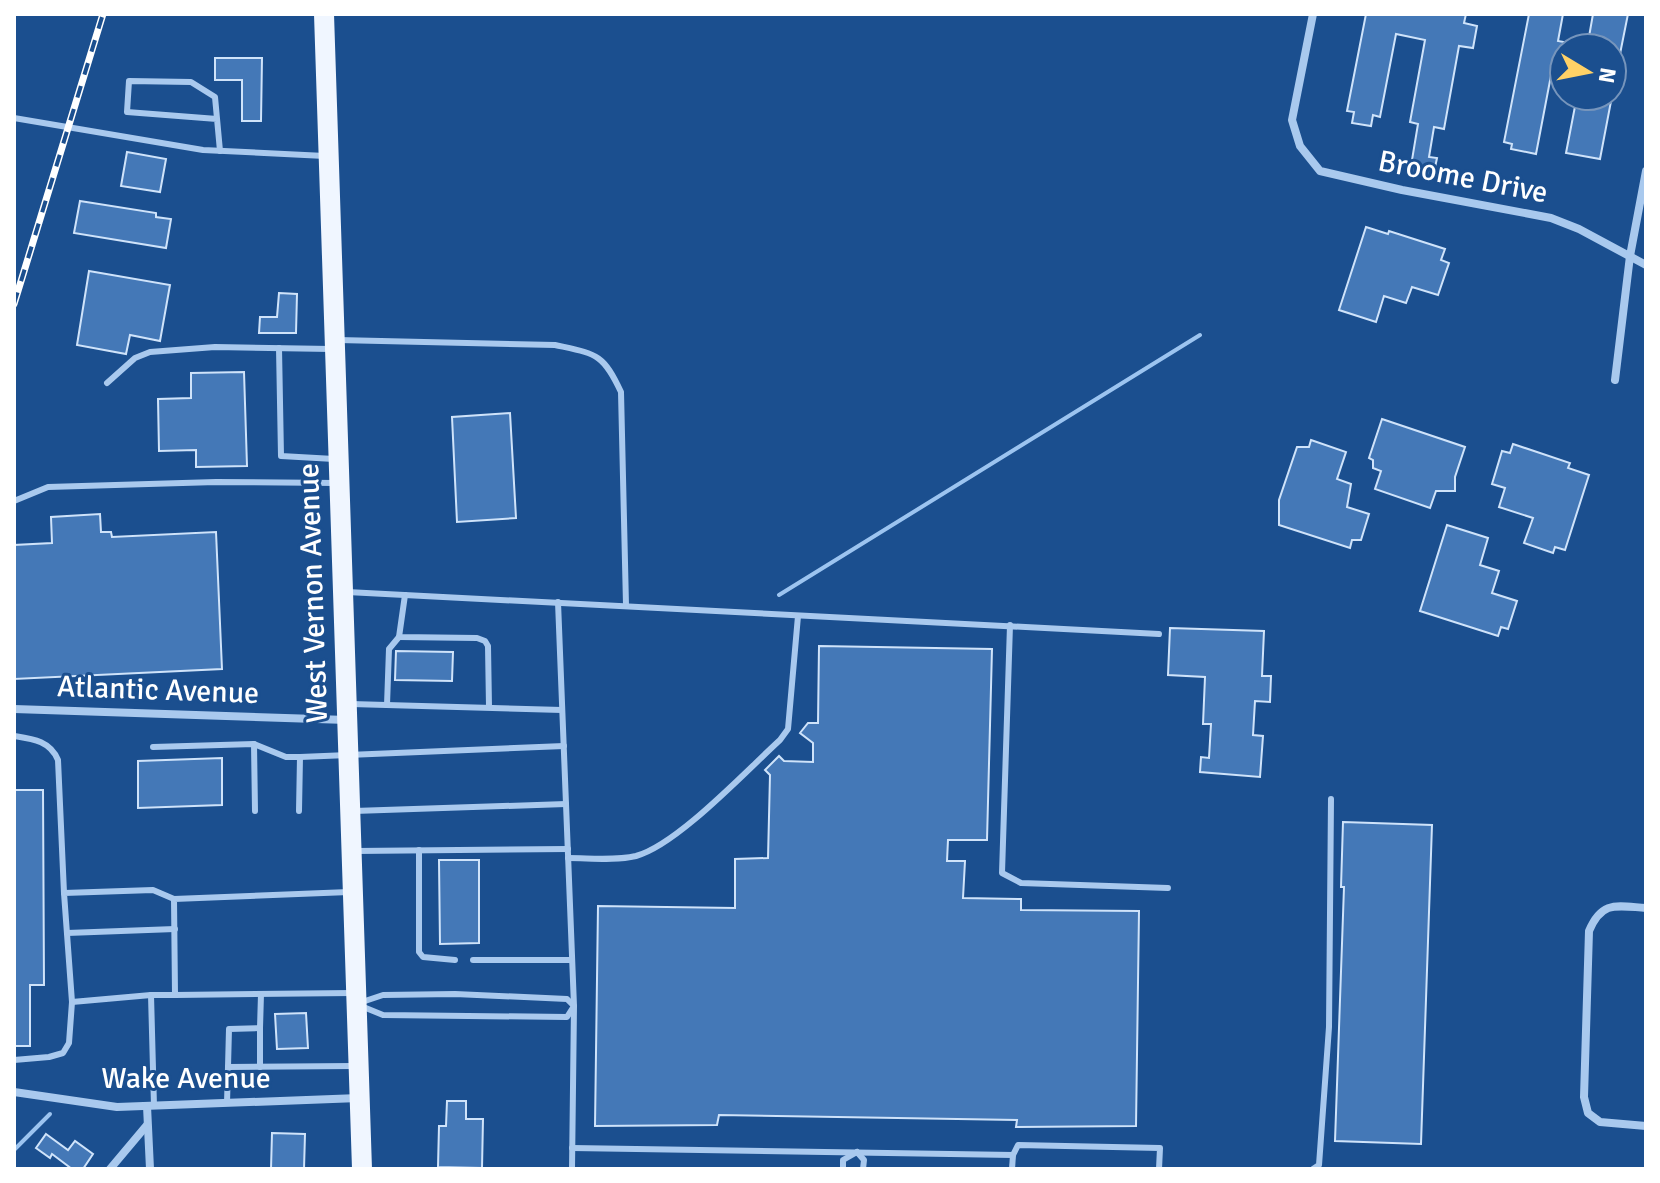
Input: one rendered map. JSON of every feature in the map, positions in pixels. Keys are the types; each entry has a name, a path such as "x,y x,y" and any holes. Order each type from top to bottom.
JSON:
{"main road":[{"name":"West Vernon Avenue","path":"324,14 362,1169"}],"street":[{"name":"Broome Drive","path":"1313,14 1292,120 1300,146 1320,171 1551,218 1579,229 1646,265"},
{"path":"1615,380 1630,256 1646,171"},
{"name":"Atlantic Avenue","path":"14,709 348,712"},
{"path":"1646,908 1613,905 1605,908 1594,918 1589,931 1584,1097 1588,1113 1600,1122 1646,1126"},
{"name":"Wake Avenue","path":"14,1092 117,1107 359,1098"},
{"path":"150,1169 148,1124 151,1106"},
{"path":"110,1169 148,1124"}],"lane":[{"path":"217,119 127,112 129,81 191,82 215,97 220,151"},
{"path":"14,118 220,151 328,156"},
{"path":"107,383 135,358 150,352 215,347 555,345 588,352 609,365 621,392 626,605"},
{"path":"279,348 281,456 339,459"},
{"path":"14,501 48,487 216,482 340,484"},
{"path":"343,592 1159,634"},
{"path":"387,705 389,649 399,637 405,595"},
{"path":"558,602 574,1006 572,1169"},
{"path":"352,851 419,850 623,857 649,851 673,837 780,740 788,729 798,616"},
{"path":"1010,625 1002,873 1021,883 1168,888"},
{"path":"399,637 477,638 485,641 488,646 489,707"},
{"path":"348,712 387,705 562,710"},
{"path":"14,736 40,741 53,748 58,760 72,1002 69,1043 63,1053 14,1060"},
{"path":"153,747 254,744 286,757 300,757 564,746"},
{"path":"254,744 255,811"},
{"path":"299,811 300,757"},
{"path":"1313,1169 1319,1165 1329,1027 1331,799"},
{"path":"351,811 566,804"},
{"path":"419,850 419,952 430,959 455,960"},
{"path":"64,893 153,890 174,899 353,892"},
{"path":"174,899 175,995"},
{"path":"67,933 175,929"},
{"path":"473,960 572,960"},
{"path":"72,1002 151,995 261,994 356,999 383,995 455,994 567,999 574,1006"},
{"path":"260,1067 261,994"},
{"path":"151,995 151,1106"},
{"path":"356,999 383,1015 567,1017 574,1006"},
{"path":"227,1103 229,1029 260,1028"},
{"path":"228,1067 358,1066"},
{"path":"1012,1169 1013,1155 1018,1145 1160,1148 1159,1169"},
{"path":"572,1148 1013,1155"},
{"path":"843,1169 843,1160 857,1152"},
{"path":"857,1152 864,1160 863,1169"}],"building":[{"path":"1366,14 1466,14 1464,23 1477,26 1473,48 1459,46 1444,129 1434,127 1429,157 1437,158 1433,177 1410,172 1418,124 1410,122 1425,40 1396,34 1380,117 1373,115 1371,126 1352,123 1354,112 1347,111"},
{"path":"1529,14 1563,14 1560,32 1548,32 1548,91 1536,154 1511,149 1512,144 1504,142"},
{"path":"1593,14 1628,14 1624,32 1590,32"},
{"path":"215,58 262,58 261,121 242,121 242,80 215,80"},
{"path":"1574,112 1609,112 1600,159 1566,153"},
{"path":"127,152 166,159 160,192 121,186"},
{"path":"80,201 156,213 156,217 171,219 166,248 74,233"},
{"path":"1366,227 1445,249 1441,260 1449,263 1438,295 1412,287 1406,303 1384,296 1376,322 1339,310"},
{"path":"89,271 170,285 160,341 130,335 126,354 77,345"},
{"path":"279,293 297,294 296,333 259,333 260,317 277,317"},
{"path":"244,372 247,466 196,467 196,450 159,451 158,399 191,398 191,373"},
{"path":"510,413 516,518 457,522 452,417"},
{"path":"1382,419 1465,447 1455,477 1455,491 1436,491 1430,508 1375,489 1381,471 1373,468 1373,460 1369,458"},
{"path":"1311,440 1346,452 1337,479 1351,484 1347,507 1369,514 1361,540 1352,540 1350,548 1279,525 1279,500 1297,447 1309,447"},
{"path":"1513,444 1570,463 1568,468 1589,475 1565,550 1555,547 1553,553 1524,543 1533,518 1499,507 1505,488 1492,484 1502,451 1510,453"},
{"path":"100,514 101,532 111,532 112,537 216,532 222,669 14,679 14,545 52,543 51,517"},
{"path":"1447,525 1488,538 1480,565 1499,571 1492,593 1517,601 1508,629 1501,627 1498,636 1420,611"},
{"path":"1170,628 1264,631 1262,676 1271,676 1270,702 1255,701 1253,735 1263,736 1260,777 1200,772 1201,757 1209,758 1211,724 1203,724 1205,677 1168,675"},
{"path":"819,646 992,649 987,840 948,840 947,861 965,861 963,898 1021,899 1021,910 1139,911 1136,1126 1016,1127 1017,1120 719,1115 717,1125 595,1126 598,906 735,908 735,859 768,858 770,775 765,770 779,756 784,761 813,762 813,743 800,733 808,723 818,723"},
{"path":"396,651 453,652 452,681 395,680"},
{"path":"222,758 222,805 138,808 138,761"},
{"path":"14,790 43,790 44,985 30,985 30,1046 14,1046"},
{"path":"1343,822 1432,825 1421,1144 1335,1141 1344,887 1341,887"},
{"path":"439,860 479,860 479,943 440,944"},
{"path":"306,1013 308,1048 277,1049 275,1014"},
{"path":"447,1101 466,1101 466,1119 483,1119 482,1168 438,1167 439,1126 446,1126"},
{"path":"272,1133 305,1134 304,1169 271,1169"},
{"path":"46,1134 68,1150 75,1141 93,1154 83,1169 72,1169 52,1154 50,1158 36,1148"}],"waterway":[{"path":"779,595 1200,335"},
{"path":"14,1150 50,1114"}],"railway":[{"path":"14,304 103,14"}]}
